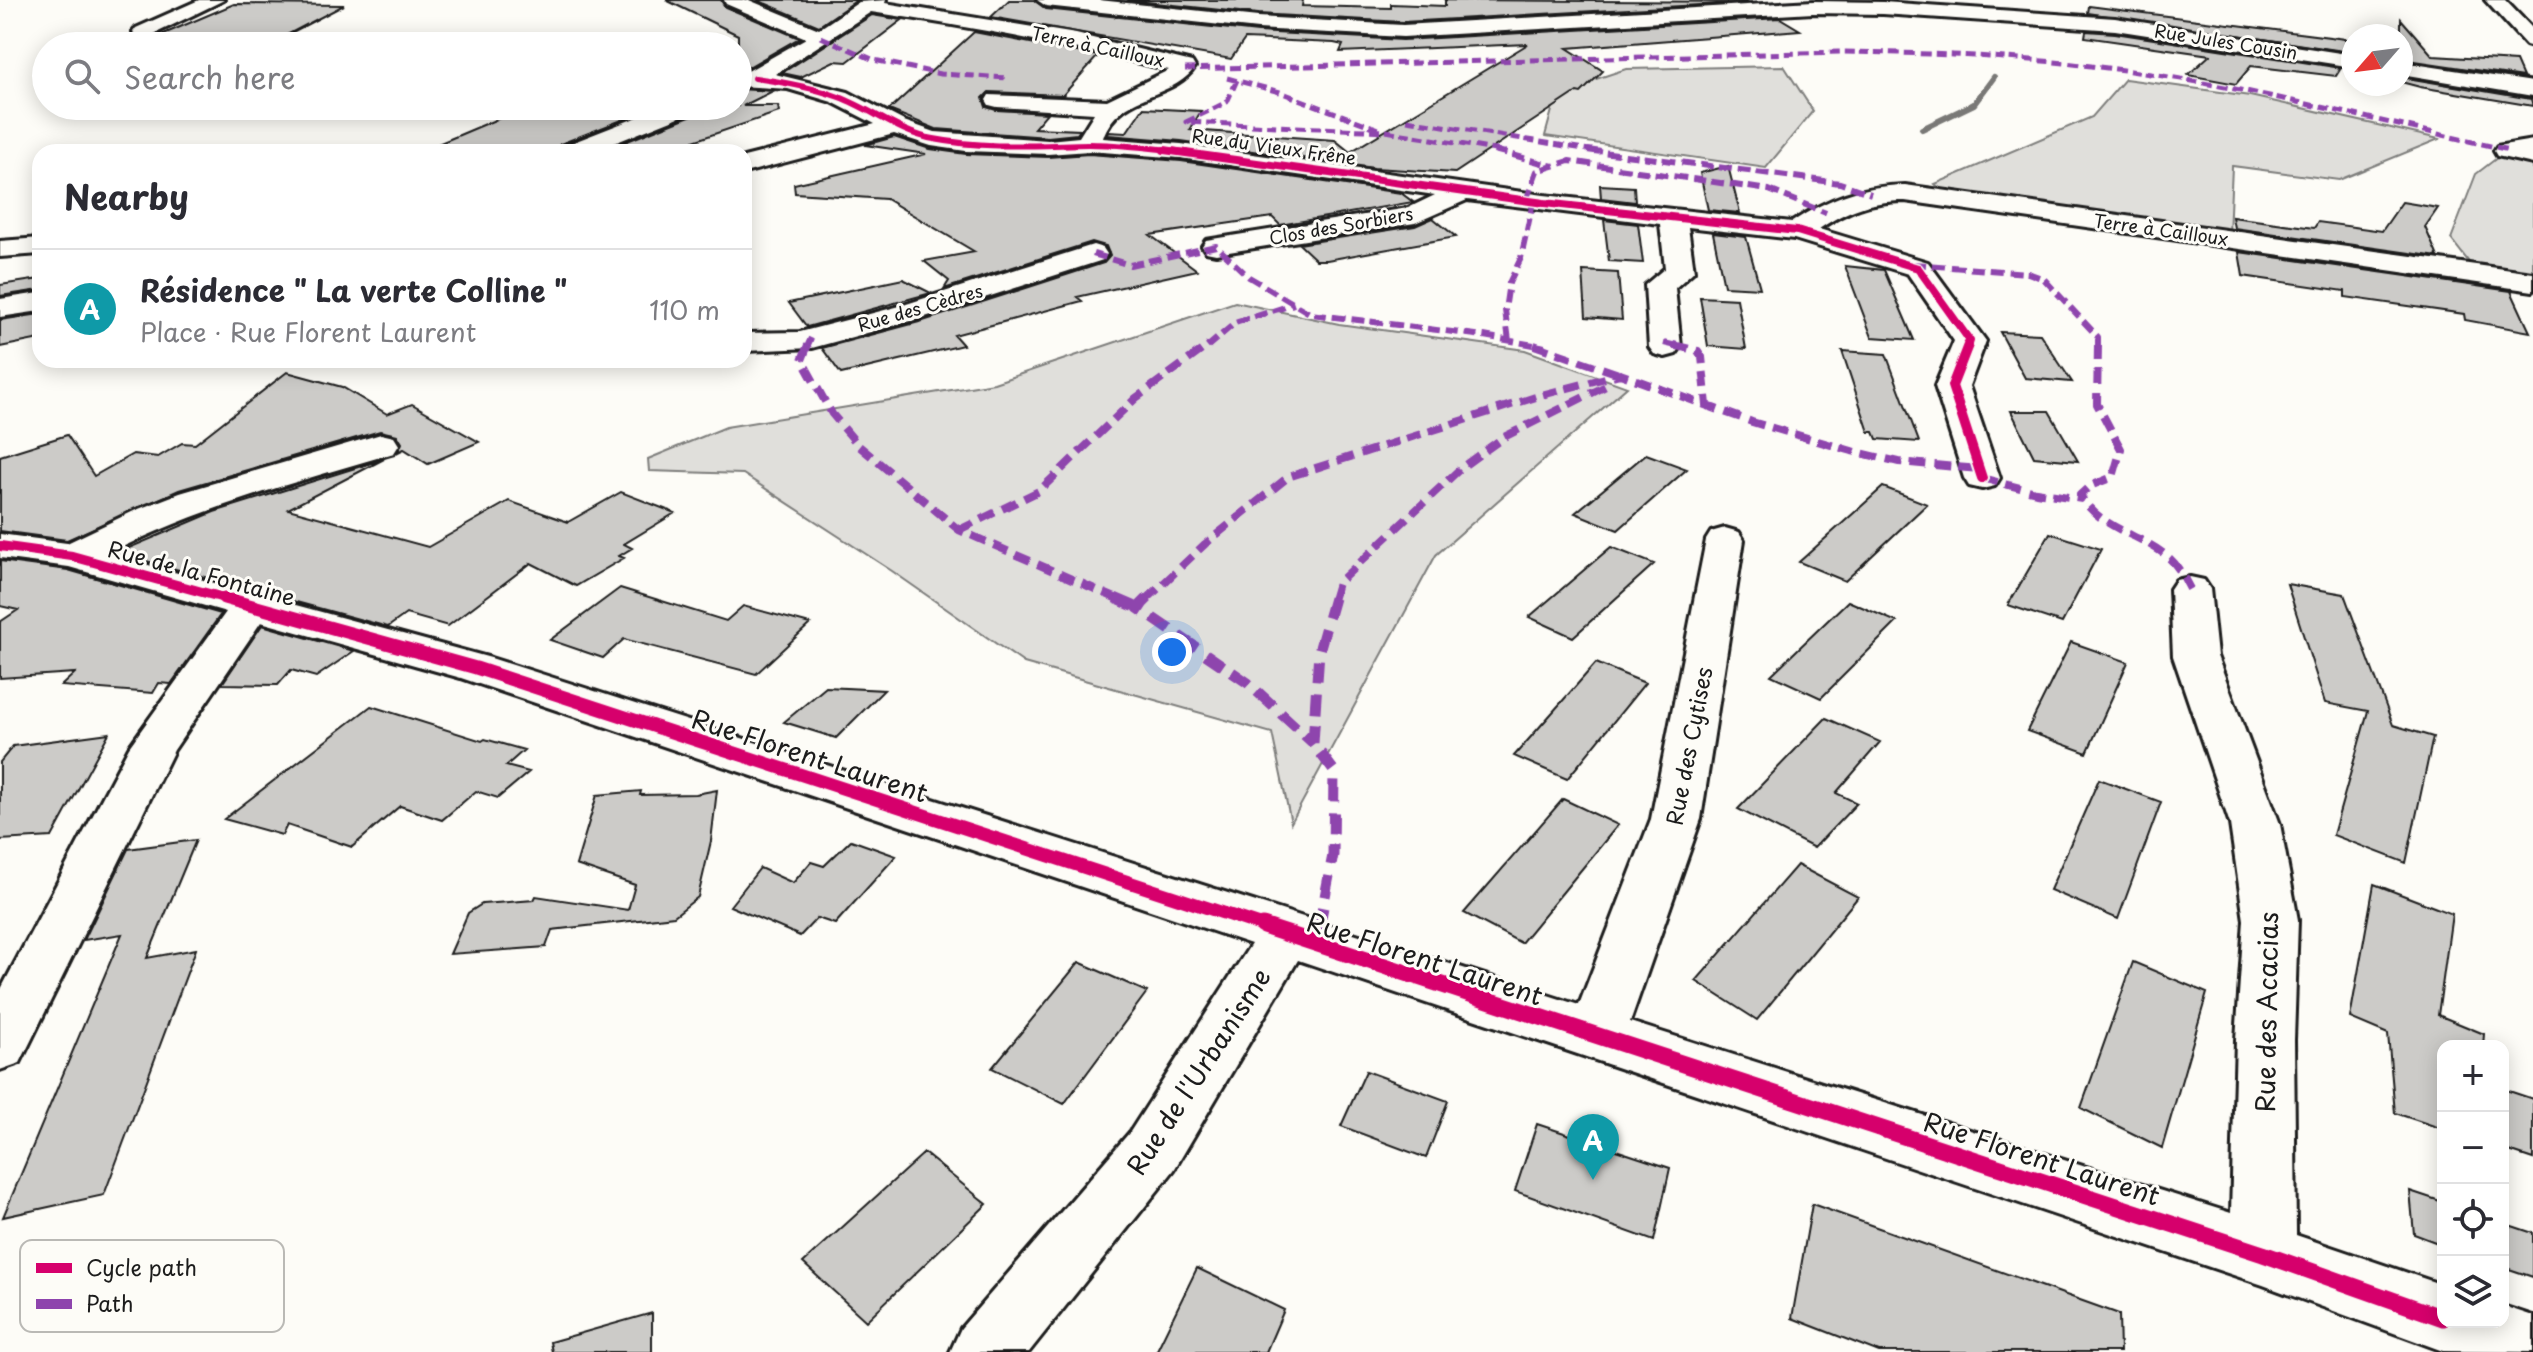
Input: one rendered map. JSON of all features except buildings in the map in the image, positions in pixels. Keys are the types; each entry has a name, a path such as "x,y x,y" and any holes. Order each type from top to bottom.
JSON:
{"street":[{"path":"143,32 215,0"},
{"path":"733,0 821,37"},
{"name":"Rue Jules Cousin","path":"1046,0 1258,23 1403,31 1813,7 1896,8 2115,24 2341,59"},
{"path":"2494,0 2533,41"},
{"path":"752,77 821,37 870,2"},
{"name":"Terre à Cailloux","path":"870,2 1047,34 1175,63 1185,69 1111,107"},
{"path":"2413,70 2533,89"},
{"name":"Rue du Vieux Frêne","path":"752,81 790,83 840,97 896,126 931,139 966,144 1048,147 1089,144 1194,152 1462,192 1797,231 1918,268 1970,341 1952,386 1982,478"},
{"path":"997,100 1111,107"},
{"path":"1089,144 1095,126 1111,107"},
{"path":"590,144 651,120"},
{"path":"752,163 896,126"},
{"path":"2533,147 2506,151 2533,157"},
{"name":"Clos des Sorbiers","path":"1216,246 1415,215 1462,192"},
{"name":"Terre à Cailloux","path":"1797,231 1852,197 1877,192 1905,193 2533,282"},
{"path":"1665,347 1660,285 1680,271 1673,217"},
{"path":"0,249 32,247"},
{"name":"Rue des Cèdres","path":"752,342 801,341 911,312 1093,254"},
{"path":"0,308 32,303"},
{"name":"Rue de la Fontaine","path":"72,556 149,518 193,501 381,445"},
{"name":"Rue des Cytises","path":"1596,1037 1676,819 1725,540"},
{"name":"Rue de la Fontaine","path":"0,546 72,556 392,645"},
{"name":"Rue des Acacias","path":"2190,589 2195,656 2255,824 2271,920 2265,1040 2263,1254"},
{"name":"Rue de la Fontaine","path":"0,1046 152,747 251,606"},
{"name":"Rue Florent Laurent","path":"392,645 476,668 2263,1254 2437,1316"},
{"name":"Rue de l'Urbanisme","path":"985,1352 1152,1151 1285,935"},
{"path":"2472,1328 2533,1350"}],"shaded area":[{"path":"1784,66 1813,111 1766,168 1545,136 1557,92 1626,69"},
{"path":"2125,79 2250,96 2439,139 2339,180 2232,166 2229,235 1949,196 1935,184 2092,117"},
{"path":"2506,151 2533,157 2533,276 2472,266 2451,239 2476,174"},
{"path":"1235,302 1339,324 1525,350 1627,387 1436,555 1291,823 1272,733 1024,663 892,571 743,474 649,471 648,459 726,427 994,383"}],"waterway":[{"path":"1922,129 1974,104 1994,77"}],"marked path":[{"path":"821,37 874,60 940,74 1009,78"},
{"path":"1185,69 1841,52 1950,53 2092,66 2208,84 2509,150"},
{"path":"1227,78 1280,92 1379,129"},
{"path":"1237,80 1227,102 1186,122 1386,131 1507,152 1553,166"},
{"path":"1407,120 1551,145 1840,183 1871,194"},
{"path":"1526,201 1537,171 1569,161 1769,190 1826,213"},
{"path":"1509,341 1505,310 1509,283 1521,258 1533,202"},
{"path":"1093,254 1130,265 1216,246 1249,277 1311,314 1545,347 1619,374"},
{"path":"1913,264 2028,273 2044,279 2098,337 2097,404 2121,449 2113,477 2090,486 2080,495 2096,516 2107,524 2168,557 2190,589"},
{"path":"959,530 1039,491 1136,398 1200,353 1235,323 1294,304"},
{"path":"811,338 802,360 832,414 859,446 959,530 1138,608"},
{"path":"1664,343 1698,351 1702,357 1707,405"},
{"path":"1313,743 1248,683 1138,608 1205,544 1288,477 1542,395 1620,374 1752,422 1852,451 1899,462 1979,469"},
{"path":"1316,946 1333,855 1334,771 1313,743 1319,651 1338,583 1462,467 1504,437 1608,385"},
{"path":"1982,478 2036,492 2082,499"}],"cycle path":[{"path":"755,78 790,83 840,97 896,126 931,139 966,144 1048,147 1089,144 1181,151 1544,203 1797,231 1918,268 1970,341 1952,386 1982,478"},
{"path":"0,546 72,556 476,668 2263,1254 2437,1316"}],"place":[{"name":"Résidence \" La verte Colline \"","path":"1593,1180"}]}
